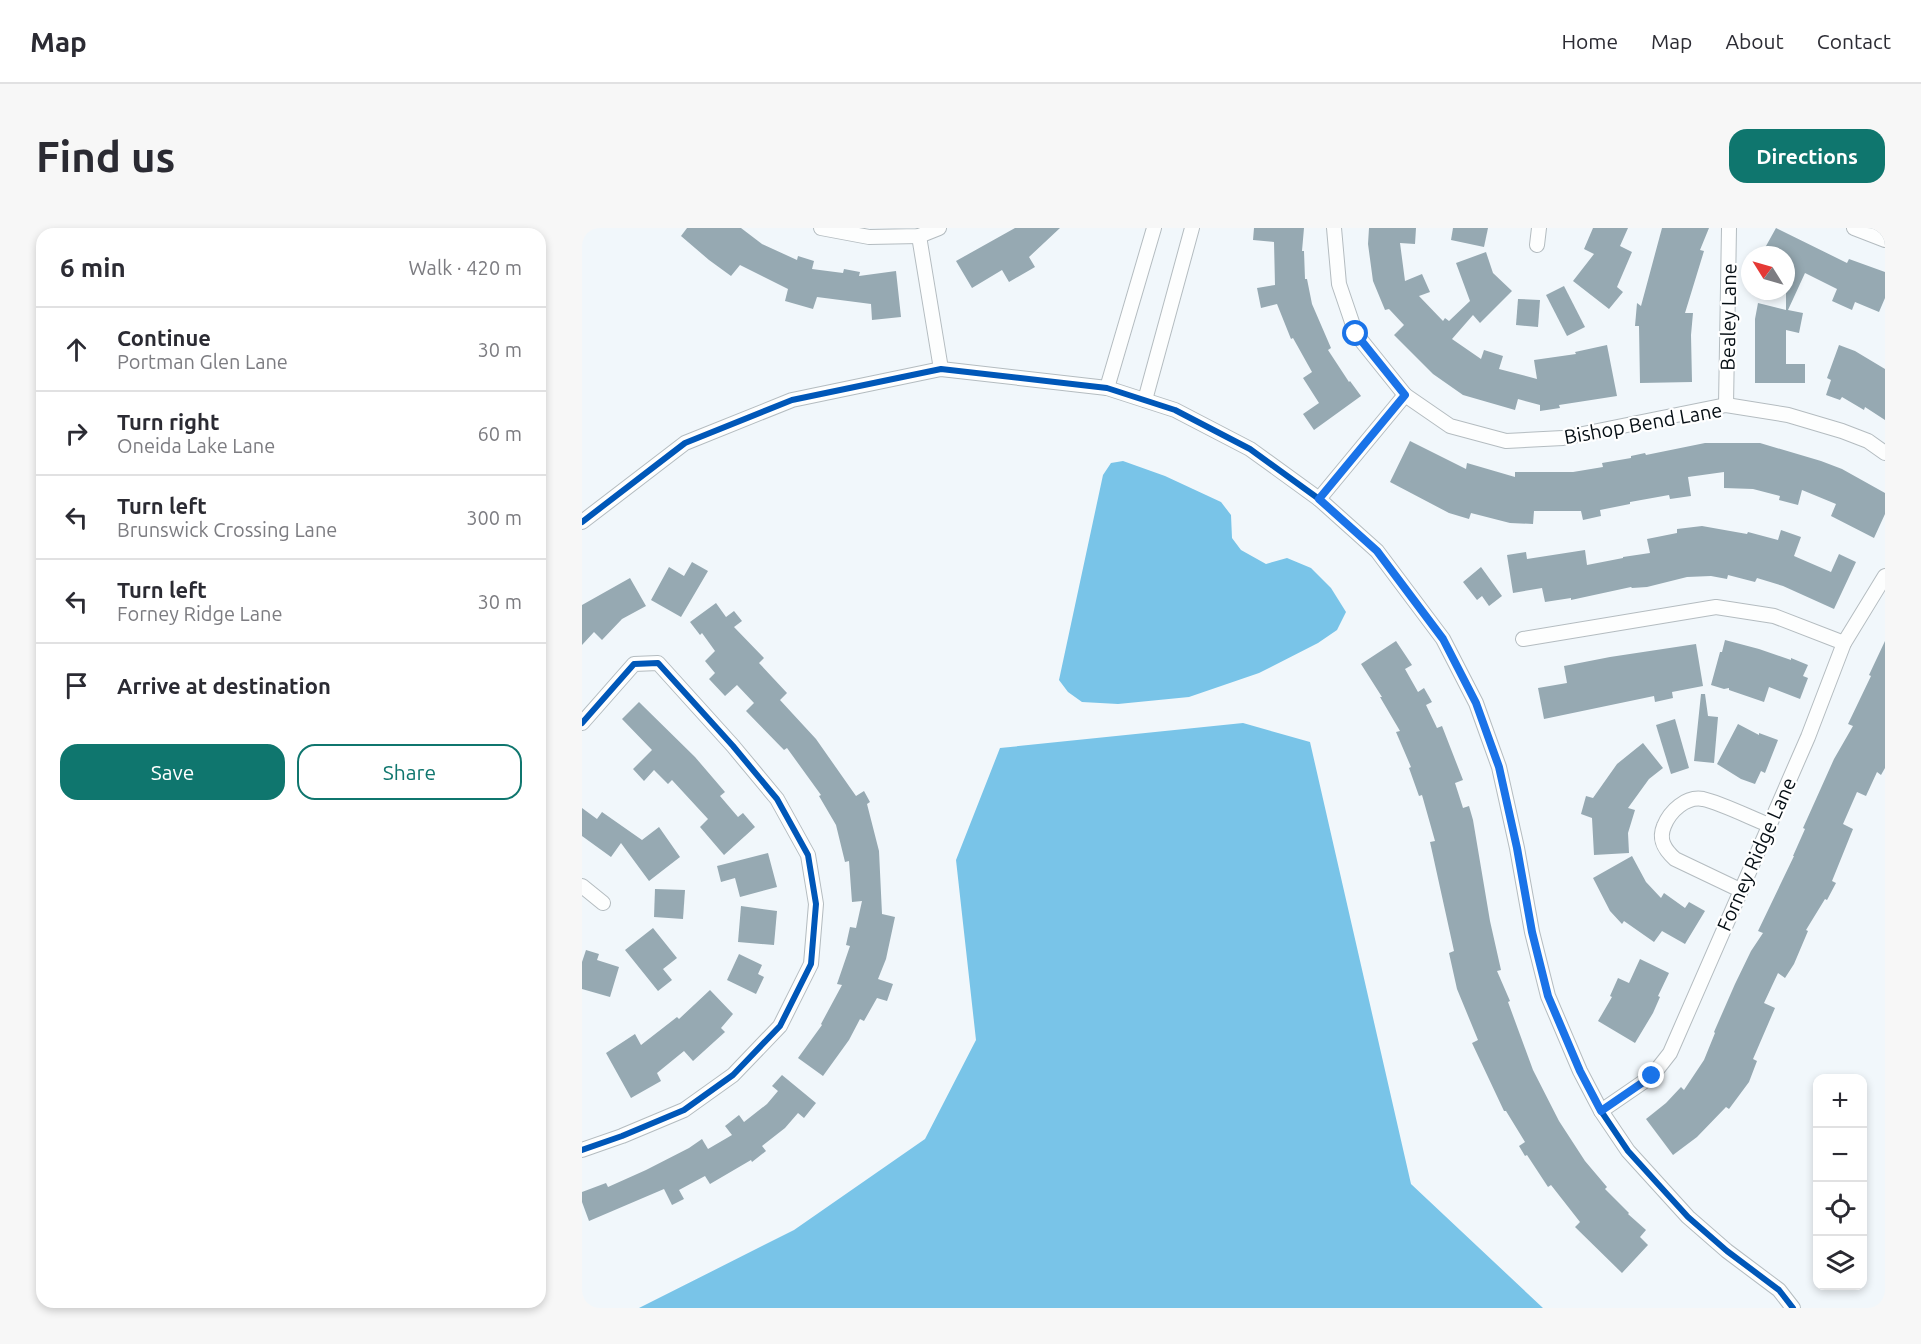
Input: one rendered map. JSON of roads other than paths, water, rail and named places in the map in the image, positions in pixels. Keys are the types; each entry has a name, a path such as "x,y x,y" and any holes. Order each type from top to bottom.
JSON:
{"street":[{"path":"821,228 869,237 919,236 939,228"},
{"path":"1107,388 1154,228"},
{"path":"1145,400 1192,228"},
{"name":"Bishop Bend Lane","path":"1334,228 1339,284 1356,334 1405,395 1450,426 1506,441 1563,438 1726,405 1788,415 1842,431 1868,441 1885,453"},
{"path":"1537,245 1539,228"},
{"name":"Bealey Lane","path":"1726,405 1729,228"},
{"path":"1854,228 1885,240"},
{"path":"919,236 941,369"},
{"path":"582,522 685,443 792,400 941,369 1107,388 1174,410 1250,449 1319,499 1377,551 1443,639 1476,703 1499,767 1532,932 1548,996 1580,1071 1601,1111 1628,1151 1688,1217 1779,1290 1793,1308"},
{"path":"1319,499 1405,395"},
{"name":"Forney Ridge Lane","path":"1601,1111 1652,1076 1670,1053 1808,736 1844,642 1885,576"},
{"path":"1522,639 1716,607 1774,616 1844,642"},
{"path":"582,723 634,664 658,663 777,799 808,855 816,904 811,964 780,1026 733,1075 684,1110 582,1150"},
{"path":"1740,890 1675,859 1666,851 1661,840 1663,828 1671,813 1679,805 1689,800 1702,799 1769,825"},
{"path":"582,886 603,903"}],"water":[{"path":"1123,461 1165,476 1221,502 1231,515 1232,538 1241,550 1266,564 1287,558 1311,568 1331,588 1346,612 1337,630 1318,643 1259,673 1189,697 1118,704 1082,702 1068,692 1059,680 1103,475 1111,463"},
{"path":"1243,723 1310,742 1411,1184 1543,1308 639,1308 794,1230 925,1139 976,1040 956,860 1000,748"}]}
